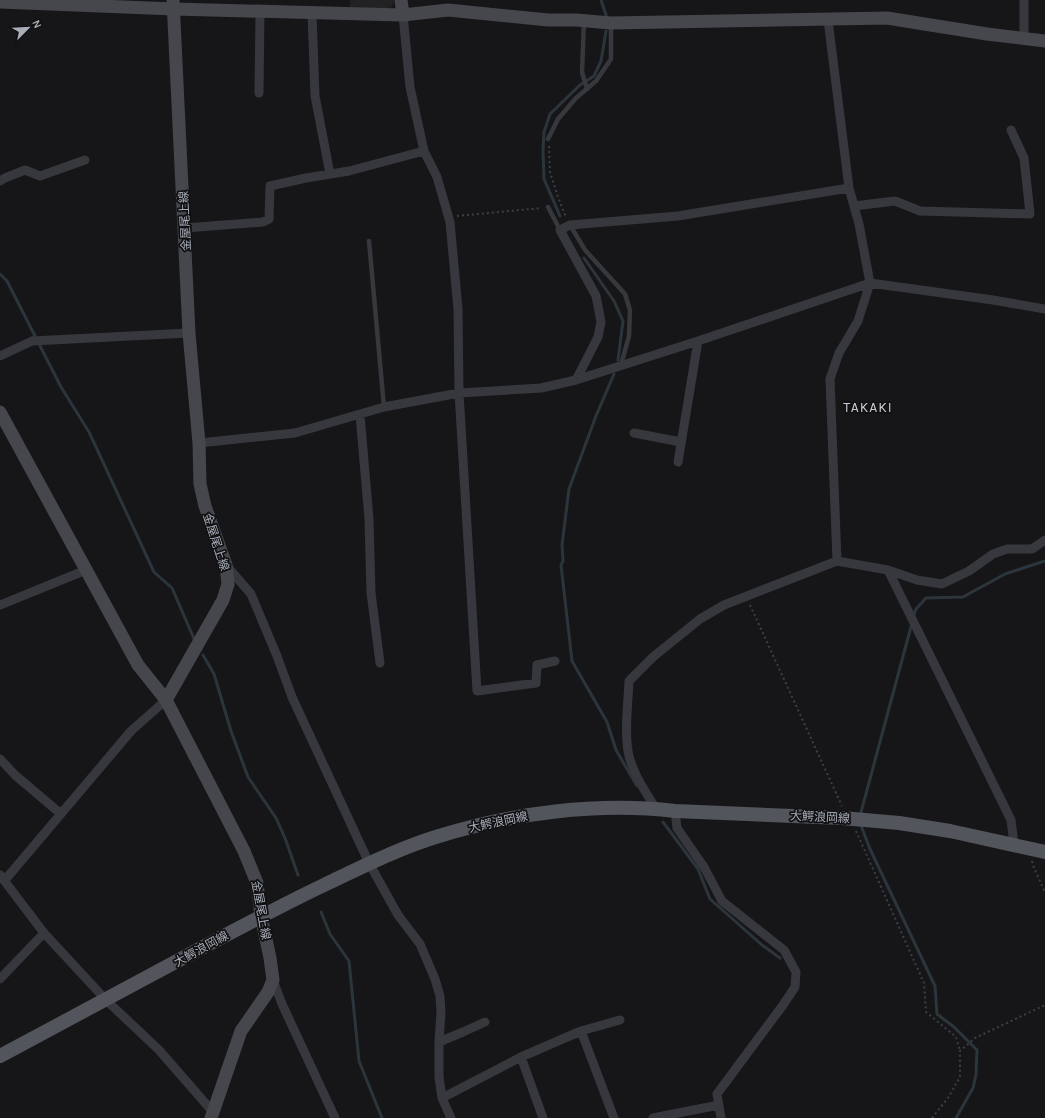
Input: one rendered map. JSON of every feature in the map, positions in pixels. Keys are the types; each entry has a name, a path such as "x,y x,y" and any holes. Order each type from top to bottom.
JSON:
{"main road":[{"path":"401,0 403,15"},
{"path":"0,2 173,5 260,12 403,15 448,10 548,20 611,23 887,18 987,34 1045,40"},
{"name":"金屋尾上線","path":"173,5 190,333 199,443 200,484 205,506 226,565 228,584 223,600 166,700 244,851 257,883 261,916 273,980"},
{"path":"0,412 138,665 166,700"},
{"name":"大鰐浪岡線","path":"0,1056 261,916 370,863 437,836 477,825 511,818 560,811 656,809 846,818 942,829 1045,852"},
{"path":"212,1115 241,1031 268,992 273,980"}],"street":[{"path":"1024,0 1024,38"},
{"path":"259,93 260,12"},
{"path":"312,13 315,96 330,174"},
{"path":"403,15 410,87 424,151 437,177 448,216 458,309 459,393 477,691 536,683 537,665 555,661"},
{"path":"828,20 849,188 870,283 858,321 839,354 830,380 837,561"},
{"path":"854,206 896,201 920,211 1030,214 1024,158 1011,130"},
{"path":"185,228 263,222 270,219 270,186 349,171 424,151"},
{"path":"0,181 25,170 40,176 85,160"},
{"path":"576,380 598,337 601,322 596,296 560,230 570,224 678,216 849,188"},
{"path":"199,443 295,433 384,407 459,393 541,388 576,380 870,283 994,300 1045,309"},
{"path":"0,356 37,341 190,333"},
{"path":"678,462 698,341"},
{"path":"360,415 369,519 371,593 380,663"},
{"path":"634,432 681,442"},
{"path":"656,809 636,776 629,755 627,728 629,681 653,657 700,619 724,605 837,561 888,570 917,580 942,584 969,571 993,554 1007,549 1032,549 1045,540"},
{"path":"226,565 251,594 277,656 292,697 370,863 398,914 420,944 435,979 440,996 441,1013 439,1077 442,1098 451,1118"},
{"path":"0,605 86,570"},
{"path":"888,570 1010,820 1014,844"},
{"path":"166,700 131,731 61,814 3,877 44,933 106,1000 159,1050 212,1115"},
{"path":"0,758 16,775 61,814"},
{"path":"675,811 677,828 704,867 722,901 784,950 796,972 795,987 717,1094 721,1118"},
{"path":"0,979 44,933"},
{"path":"273,980 282,1004 335,1118"},
{"path":"442,1098 521,1057 581,1031 620,1020"},
{"path":"439,1042 485,1022"},
{"path":"581,1031 614,1118"},
{"path":"521,1057 543,1118"},
{"path":"653,1118 719,1105"}],"lane":[{"path":"584,21 582,72 587,89"},
{"path":"548,139 558,119 576,98 596,81 611,59 611,23"},
{"path":"548,207 560,230"},
{"path":"570,224 586,250 625,294 630,310 629,336 620,365"},
{"path":"369,241 384,407"}],"path":[{"path":"548,139 550,172 558,198 570,224"},
{"path":"448,216 548,207"},
{"path":"746,596 842,804 846,818 924,983 926,1012 956,1037 960,1051 960,1077 948,1098 932,1118"},
{"path":"1029,848 1034,868 1045,892"},
{"path":"960,1051 975,1038 1045,1005"}],"shaded area":[{"path":"350,0 394,0 394,2 392,7 389,8 350,8"}],"waterway":[{"path":"601,0 607,18"},
{"path":"560,216 544,179 544,132 550,114 580,85 594,76 601,61 606,31"},
{"path":"584,258 614,301 623,321 618,360"},
{"path":"0,274 7,281 61,387 89,432 154,572 172,588 195,641"},
{"path":"614,374 596,416 569,489 562,545 563,561 561,565 572,661 607,722 616,750 637,786"},
{"path":"913,617 916,609 926,598 963,597 1005,574 1045,561"},
{"path":"860,816 912,623"},
{"path":"203,655 214,674 231,731 248,777 276,818 298,875"},
{"path":"663,822 698,869 710,899 762,945 780,958"},
{"path":"860,823 870,849 935,986 937,1014 954,1027 977,1050 976,1075 973,1088 956,1118"},
{"path":"321,912 330,934 349,961 359,1061 382,1118"}],"district":[{"name":"TAKAKI","path":"868,407"}]}
